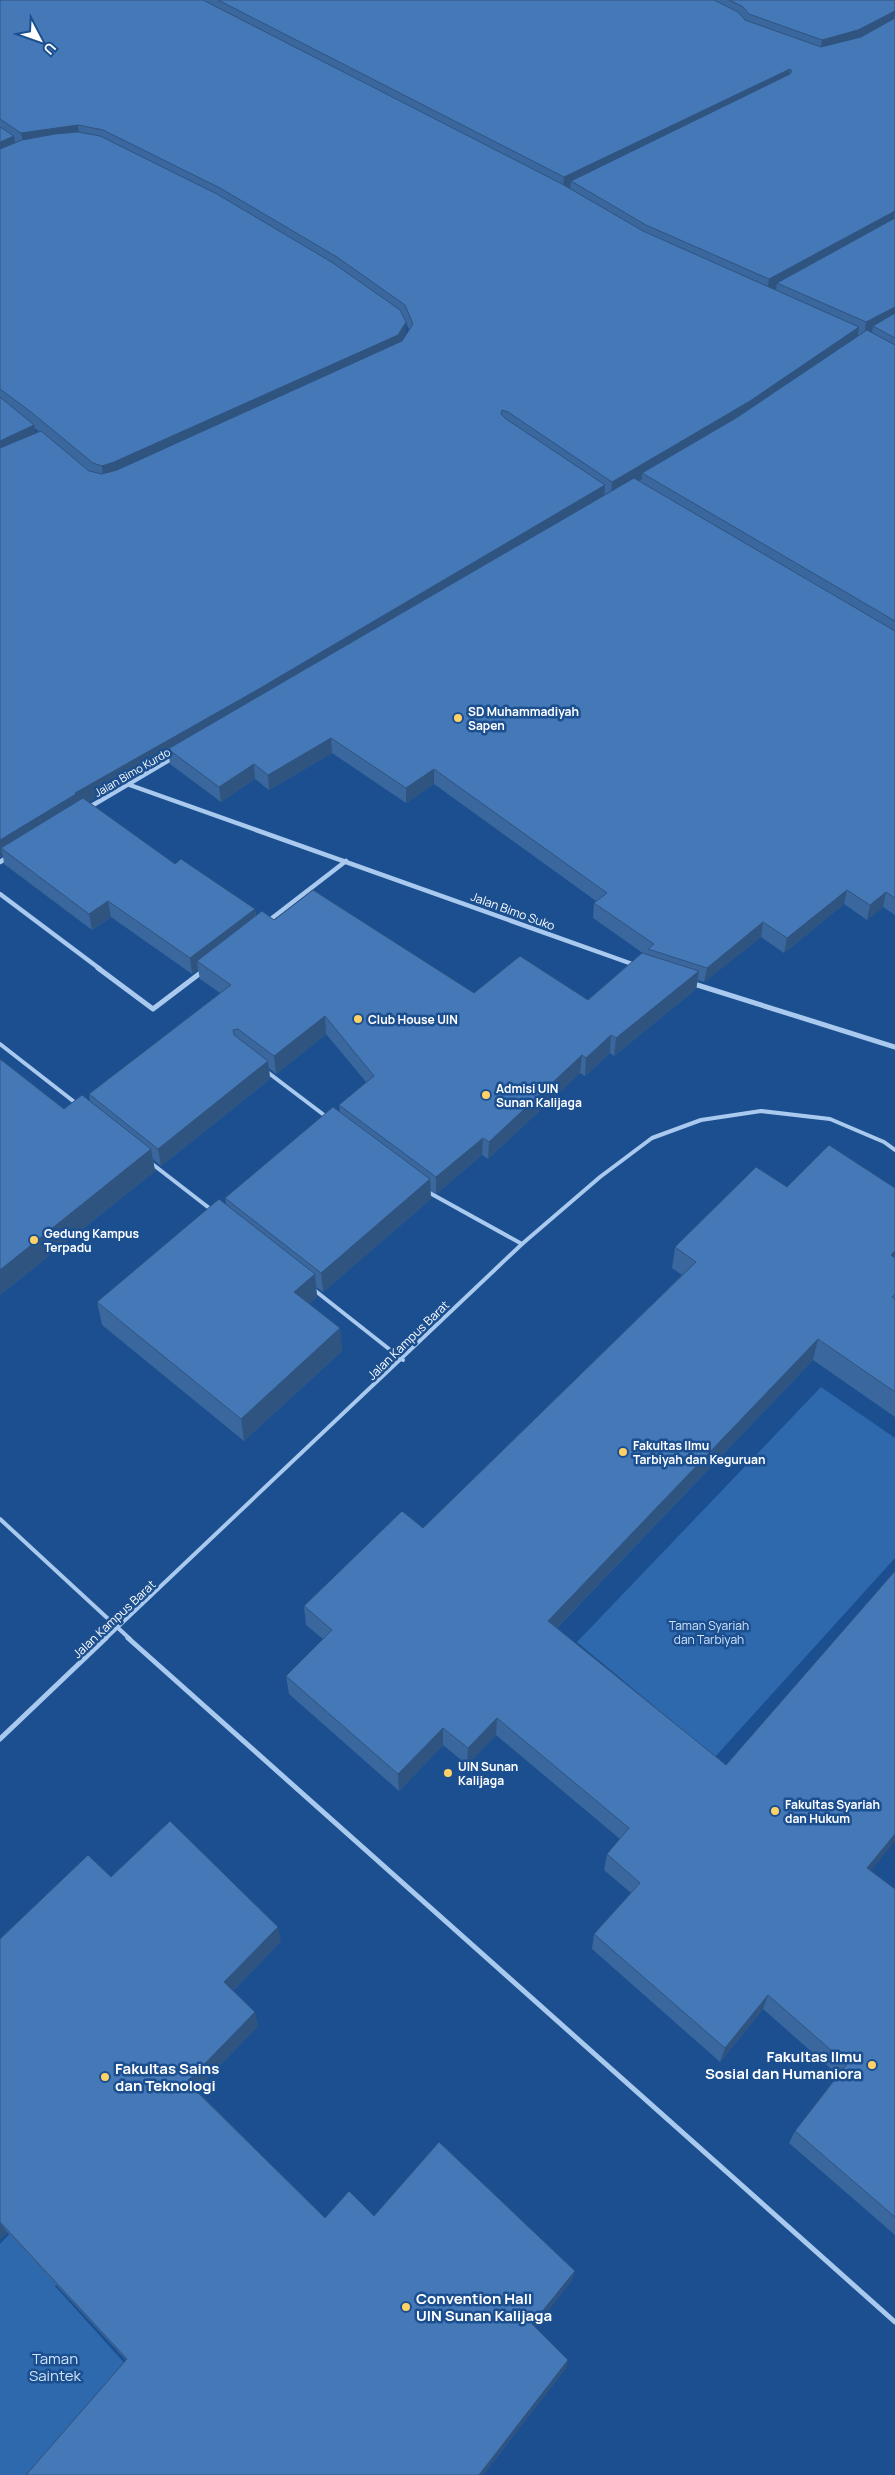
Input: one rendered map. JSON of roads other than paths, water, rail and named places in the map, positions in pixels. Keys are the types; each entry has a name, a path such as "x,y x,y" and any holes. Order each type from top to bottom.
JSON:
{"street":[{"name":"Jalan Bimo Kurdo","path":"79,813 185,751"},
{"name":"Jalan Bimo Suko","path":"127,784 644,968"},
{"path":"0,862 16,852"},
{"path":"261,926 346,861"},
{"path":"0,894 153,1009 207,968"},
{"path":"680,980 895,1047"}],"lane":[{"path":"0,1044 85,1111"},
{"path":"261,1068 332,1121"},
{"name":"Jalan Kampus Barat","path":"0,1739 403,1360 522,1244 600,1177 652,1138 701,1120 761,1111 830,1119 895,1150"},
{"path":"147,1159 217,1214"},
{"path":"419,1186 435,1198 522,1244"},
{"path":"310,1287 403,1360"},
{"path":"0,1519 118,1630 895,2322"}],"place":[{"name":"SD Muhammadiyah Sapen","path":"458,718"},
{"name":"Club House UIN","path":"358,1019"},
{"name":"Admisi UIN Sunan Kalijaga","path":"486,1095"},
{"name":"Gedung Kampus Terpadu","path":"34,1240"},
{"name":"Fakultas Ilmu Tarbiyah dan Keguruan","path":"623,1452"},
{"name":"UIN Sunan Kalijaga","path":"448,1773"},
{"name":"Fakultas Syariah dan Hukum","path":"775,1811"},
{"name":"Fakultas Ilmu Sosial dan Humaniora","path":"872,2065"},
{"name":"Fakultas Sains dan Teknologi","path":"105,2077"},
{"name":"Convention Hall UIN Sunan Kalijaga","path":"406,2307"}],"park label":[{"name":"Taman Syariah dan Tarbiyah","path":"709,1632"},
{"name":"Taman Saintek","path":"55,2366"}]}
